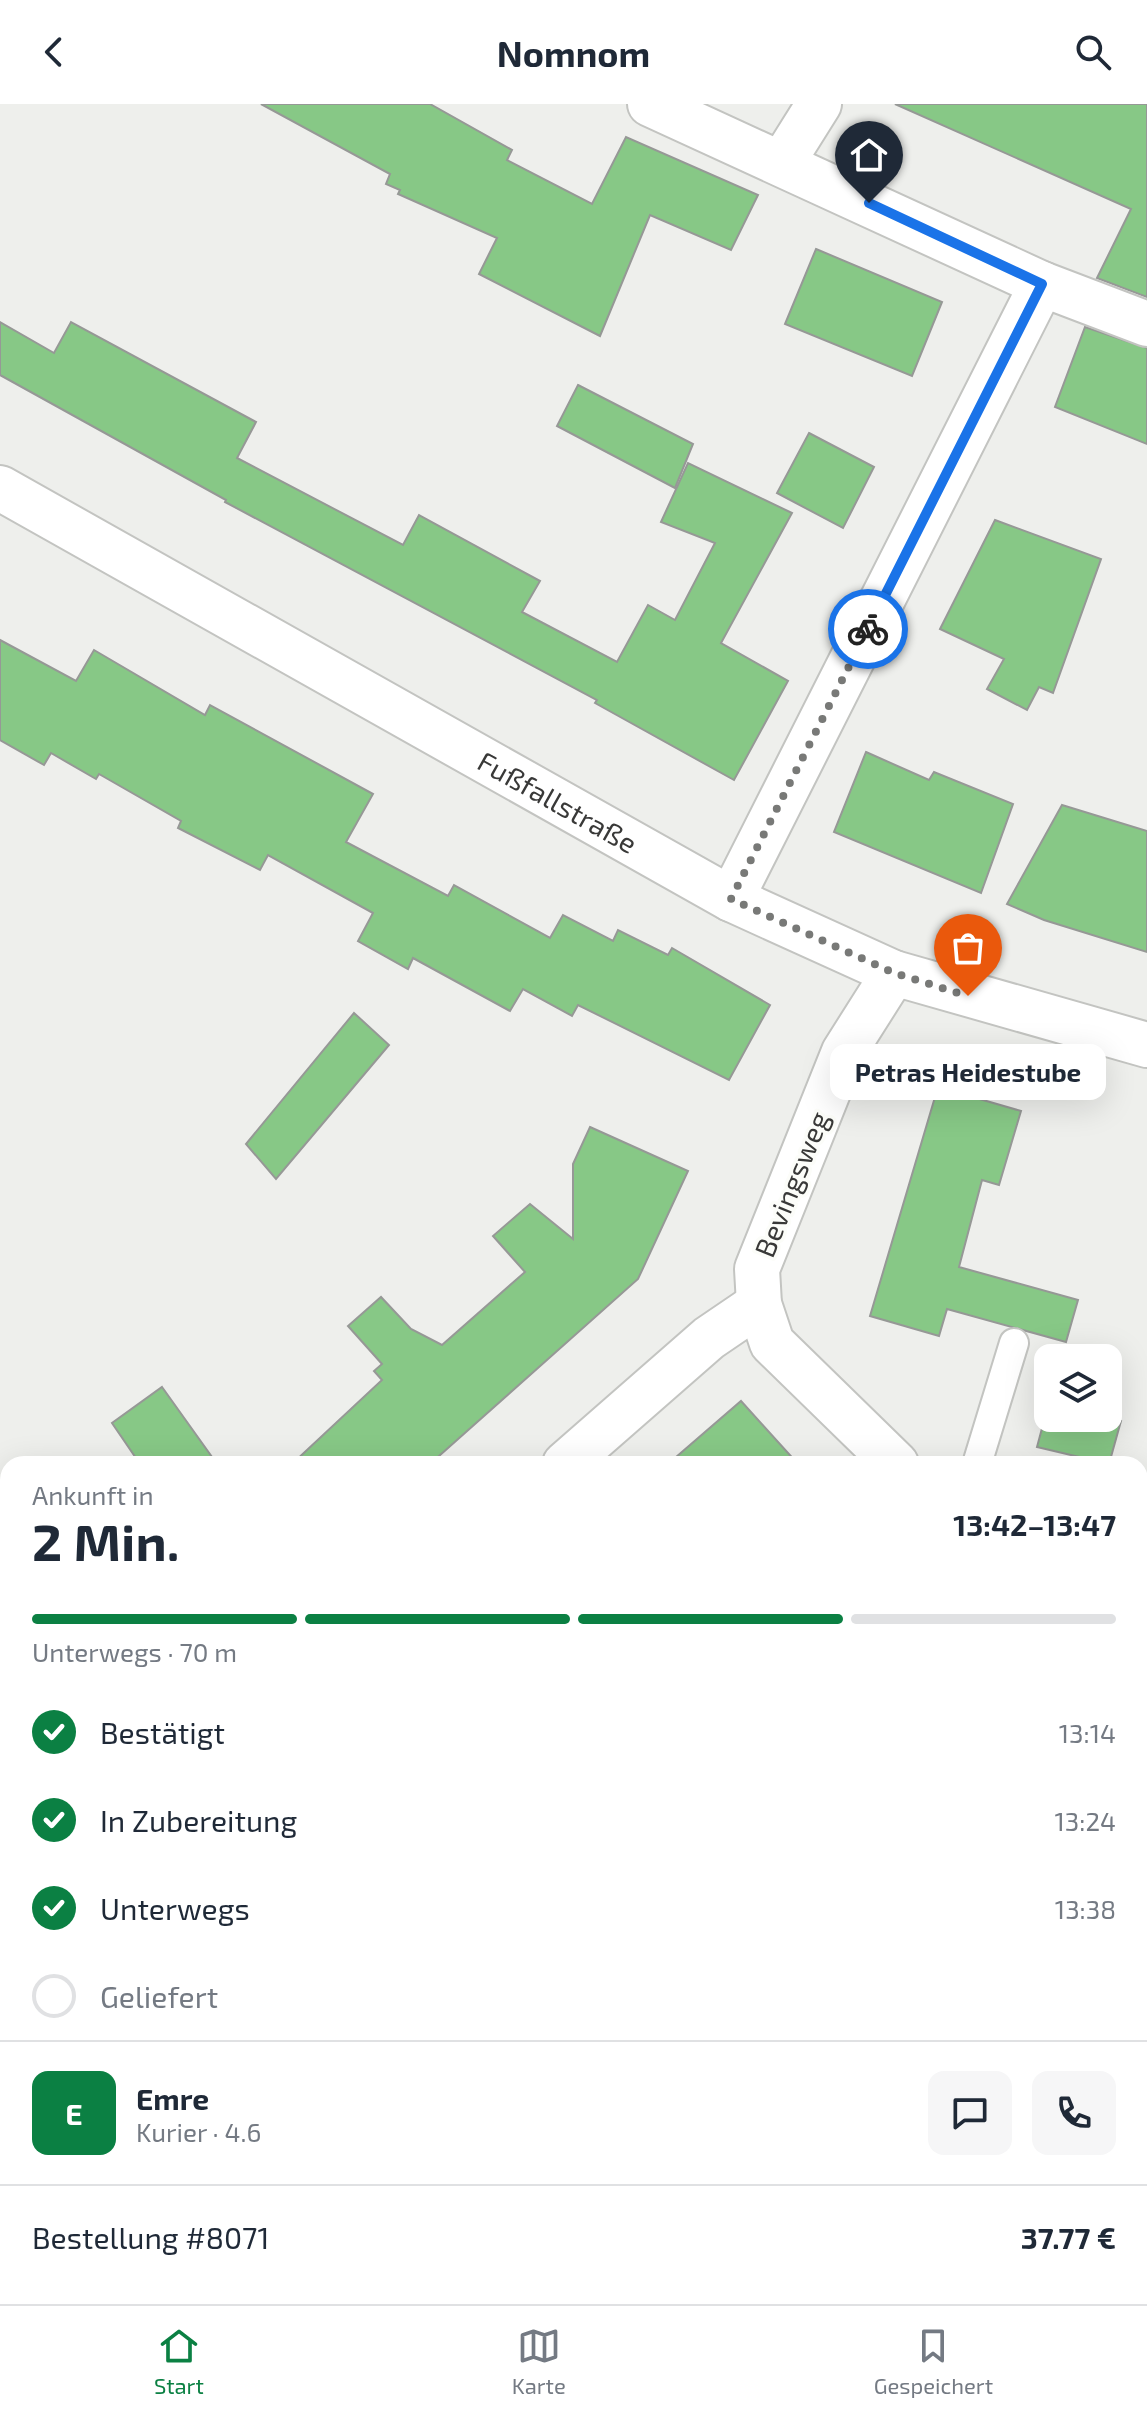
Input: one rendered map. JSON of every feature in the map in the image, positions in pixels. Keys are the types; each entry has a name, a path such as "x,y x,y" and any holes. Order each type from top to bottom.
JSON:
{"street":[{"path":"650,104 1042,284 1147,324"},
{"path":"782,163 819,104"},
{"path":"731,899 1042,284"},
{"name":"Fußfallstraße","path":"0,488 731,899 894,973 1147,1045"},
{"name":"Bevingsweg","path":"888,1456 772,1343 759,1304 757,1269 767,1236 844,1052 894,973"},
{"path":"574,1456 709,1338 759,1304"}],"lane":[{"path":"979,1456 1014,1343"}],"building":[{"path":"261,104 430,104 512,150 507,160 592,204 626,137 758,195 731,250 650,215 600,336 479,274 497,238 398,194 400,190 386,184 390,174"},
{"path":"895,104 1147,104 1147,297 1097,278 1131,209"},
{"path":"816,249 942,302 912,376 785,324"},
{"path":"0,322 54,353 71,322 256,422 237,458 403,545 419,515 540,581 522,612 617,662 648,605 675,620 715,543 661,522 688,463 792,513 721,643 788,681 734,780 595,703 597,700 225,502 0,375"},
{"path":"1085,327 1147,348 1147,444 1055,407"},
{"path":"578,385 693,444 675,488 557,426"},
{"path":"809,433 874,467 843,528 777,493"},
{"path":"995,520 1101,559 1053,693 1039,687 1027,710 987,689 1004,659 940,629"},
{"path":"0,640 76,681 94,650 205,715 210,705 373,794 346,842 448,896 454,885 550,938 563,915 613,941 618,930 668,955 672,948 770,1005 729,1080 578,1005 572,1016 523,989 510,1011 413,958 408,969 358,941 373,913 268,855 260,870 178,828 181,821 99,774 96,779 51,753 44,765 0,740"},
{"path":"866,752 929,780 934,772 1013,804 981,893 834,832"},
{"path":"1062,805 1147,831 1147,952 1044,920 1007,904"},
{"path":"354,1013 389,1045 276,1179 246,1144"},
{"path":"938,1087 1021,1111 999,1185 982,1180 959,1267 1078,1300 1066,1342 947,1309 939,1336 870,1316"},
{"path":"590,1127 688,1171 638,1279 439,1456 301,1456 382,1380 374,1371 382,1364 348,1326 381,1297 411,1329 442,1345 525,1272 493,1236 530,1204 573,1239 573,1164"},
{"path":"162,1387 211,1456 135,1456 112,1423"},
{"path":"741,1401 791,1456 677,1456"},
{"path":"1041,1432 1118,1432 1111,1456 1075,1456 1037,1447"}],"way so far":[{"path":"868,629 731,899 894,973 968,996"}],"place":[{"name":"Petras Heidestube","path":"968,996"}],"route":[{"path":"868,629 1042,284 869,203"}]}
